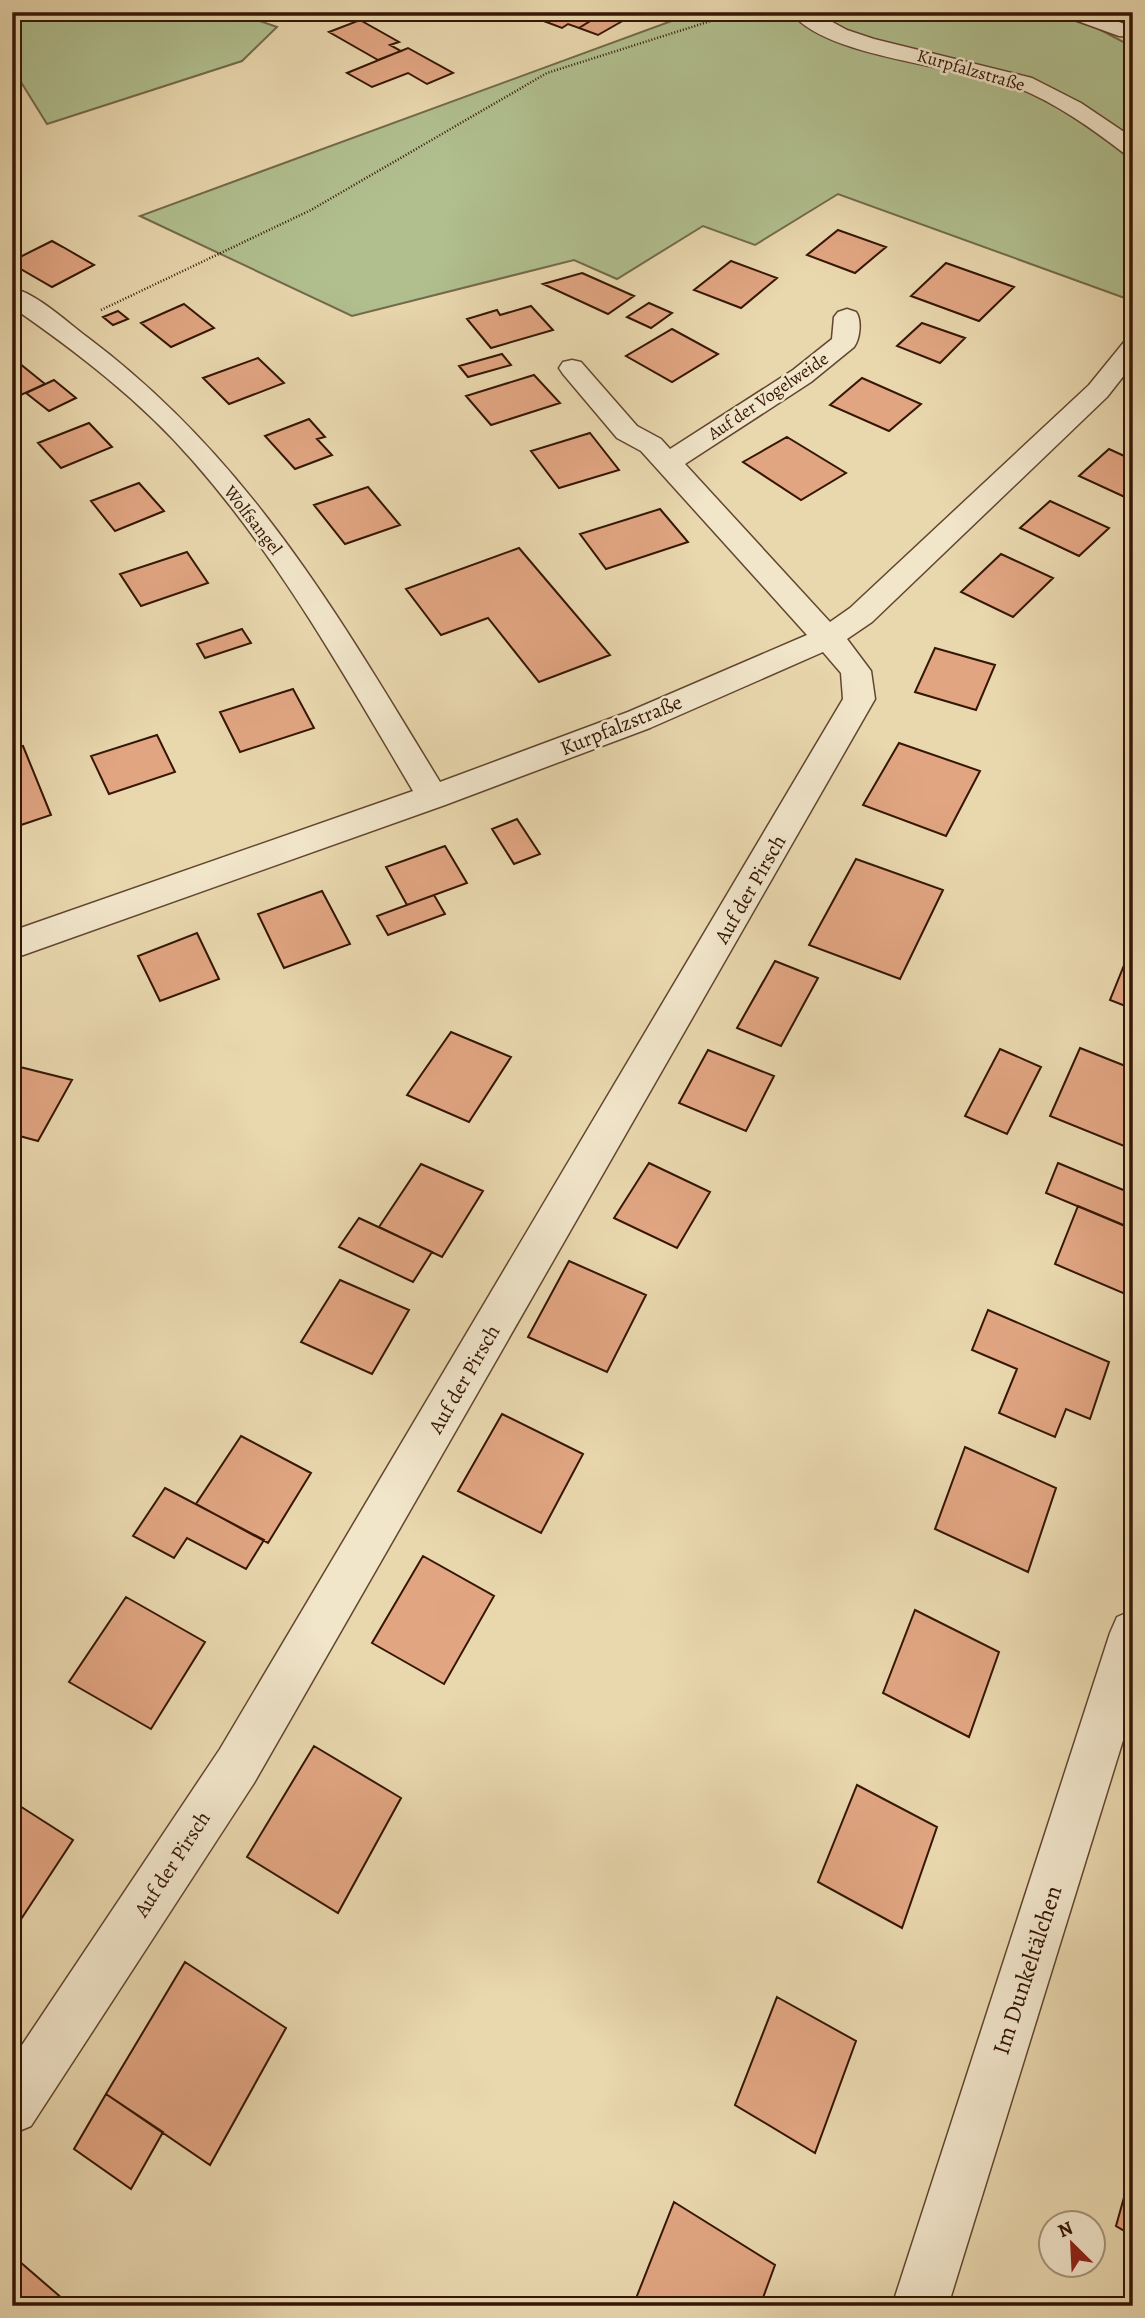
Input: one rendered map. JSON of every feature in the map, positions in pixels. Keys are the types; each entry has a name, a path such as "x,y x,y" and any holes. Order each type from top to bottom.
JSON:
{"street":[{"name":"Kurpfalzstraße","path":"802,12 818,27 845,37 1010,78 1047,94 1100,124 1133,149"},
{"path":"1071,12 1129,34"},
{"path":"1097,12 1129,34"},
{"name":"Wolfsangel","path":"12,296 103,359 202,454 263,530 322,612 433,797"},
{"name":"Auf der Vogelweide","path":"668,463 802,376 845,342 847,317"},
{"name":"Kurpfalzstraße","path":"12,945 433,797 639,720 830,637 861,615 1098,391 1133,347"},
{"path":"572,368 627,432 651,445 830,637"},
{"name":"Auf der Pirsch","path":"12,2107 237,1766 711,958 859,699 856,671 830,637"},
{"name":"Im Dunkeltälchen","path":"920,2306 1133,1633"}],"path":[{"path":"62,329 311,210 547,73 738,12"}],"green space":[{"path":"12,12 149,12 157,21 194,12 265,12 254,19 277,27 242,61 47,124 16,74 12,73"},
{"path":"696,12 1048,12 1097,28 1133,47 1133,301 838,194 755,245 703,226 617,279 574,260 352,316 140,216"}],"building":[{"path":"537,12 605,12 579,28 568,24 562,28 541,20 548,16"},
{"path":"605,12 647,12 639,17 633,15 598,35 579,28"},
{"path":"360,20 399,42 390,45 401,51 378,60 329,32"},
{"path":"408,48 453,73 427,84 408,73 372,87 347,73"},
{"path":"838,230 886,247 855,273 807,255"},
{"path":"52,241 94,265 52,287 12,264 12,261"},
{"path":"731,261 777,278 741,308 694,290"},
{"path":"946,263 1014,287 979,321 911,296"},
{"path":"582,273 634,296 608,314 543,284"},
{"path":"649,303 672,313 651,328 627,317"},
{"path":"184,304 214,328 171,347 141,323"},
{"path":"531,306 553,330 491,348 467,319 497,310 500,315"},
{"path":"118,311 128,319 113,325 103,317"},
{"path":"922,323 965,338 940,363 897,346"},
{"path":"672,329 718,354 672,382 626,356"},
{"path":"502,354 511,365 468,377 459,366"},
{"path":"258,358 284,383 229,404 203,378"},
{"path":"19,363 45,384 12,399 12,366"},
{"path":"534,375 560,403 491,425 466,396"},
{"path":"862,378 921,404 889,431 830,405"},
{"path":"54,380 76,398 49,411 26,393"},
{"path":"309,419 325,437 317,439 332,455 295,469 265,436"},
{"path":"89,423 112,447 61,468 38,443"},
{"path":"590,433 619,470 559,488 531,451"},
{"path":"787,437 846,473 801,500 743,462"},
{"path":"1109,449 1133,460 1133,493 1127,498 1079,476"},
{"path":"139,483 164,511 115,531 91,501"},
{"path":"368,487 400,525 345,544 314,505"},
{"path":"1050,501 1109,528 1079,556 1020,528"},
{"path":"660,509 688,542 606,569 580,534"},
{"path":"519,548 610,655 539,682 488,618 441,635 406,589"},
{"path":"187,552 208,583 141,606 120,574"},
{"path":"1001,554 1053,578 1013,617 961,592"},
{"path":"242,629 251,643 205,658 197,644"},
{"path":"935,648 995,665 976,710 915,692"},
{"path":"293,689 314,728 240,752 220,712"},
{"path":"157,735 175,772 109,794 91,756"},
{"path":"899,743 980,771 946,836 863,805"},
{"path":"23,746 51,815 12,828 12,749"},
{"path":"517,819 540,854 514,864 492,829"},
{"path":"445,846 467,883 407,905 386,867"},
{"path":"856,859 943,890 900,979 809,945"},
{"path":"322,891 350,944 284,968 258,914"},
{"path":"434,895 445,914 388,935 377,916"},
{"path":"197,933 219,979 160,1001 138,956"},
{"path":"1133,943 1133,1009 1110,1000"},
{"path":"775,961 818,978 781,1046 737,1028"},
{"path":"451,1032 511,1057 469,1122 407,1095"},
{"path":"1080,1048 1133,1069 1133,1139 1129,1148 1050,1116"},
{"path":"1000,1049 1041,1067 1007,1134 965,1116"},
{"path":"708,1050 774,1076 746,1131 679,1103"},
{"path":"12,1065 72,1080 38,1141 12,1134"},
{"path":"649,1163 710,1192 677,1248 614,1218"},
{"path":"1058,1163 1133,1194 1133,1210 1127,1227 1046,1193"},
{"path":"421,1164 483,1191 442,1257 379,1227"},
{"path":"1078,1206 1133,1229 1133,1288 1130,1296 1055,1264"},
{"path":"359,1218 432,1252 413,1282 339,1247"},
{"path":"569,1261 646,1295 607,1372 528,1337"},
{"path":"340,1280 409,1310 372,1374 301,1342"},
{"path":"988,1310 1109,1362 1090,1419 1066,1409 1055,1437 999,1413 1017,1369 972,1350"},
{"path":"502,1414 583,1454 541,1533 458,1491"},
{"path":"241,1436 311,1473 268,1543 196,1504"},
{"path":"965,1447 1056,1488 1028,1572 935,1529"},
{"path":"165,1488 264,1540 246,1569 187,1538 174,1558 133,1536"},
{"path":"423,1556 494,1596 444,1684 372,1643"},
{"path":"126,1597 205,1642 151,1729 69,1682"},
{"path":"915,1610 999,1652 969,1737 883,1693"},
{"path":"314,1746 401,1798 338,1913 247,1857"},
{"path":"857,1785 937,1827 902,1928 818,1882"},
{"path":"12,1801 73,1840 12,1933"},
{"path":"185,1962 286,2028 210,2165 106,2094"},
{"path":"777,1997 856,2041 815,2153 735,2105"},
{"path":"106,2094 163,2132 131,2189 74,2149"},
{"path":"1133,2165 1133,2236 1116,2226"},
{"path":"674,2202 775,2265 760,2306 633,2306"},
{"path":"12,2255 71,2306 12,2306"}]}
